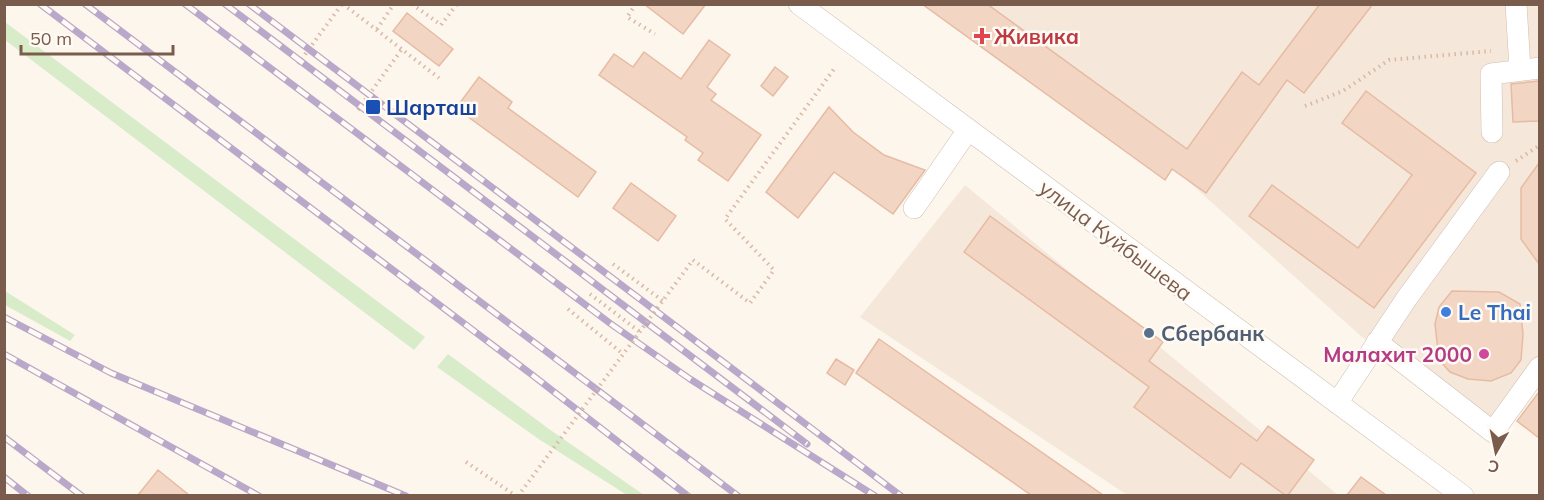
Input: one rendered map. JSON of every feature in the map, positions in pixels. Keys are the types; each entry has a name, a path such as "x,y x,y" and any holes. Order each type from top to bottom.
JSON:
{"street":[{"name":"улица Куйбышева","path":"799,4 1463,495"},
{"path":"1492,132 1491,74 1526,62 1516,4"},
{"path":"914,208 968,130"},
{"path":"1337,403 1377,342 1499,172"},
{"path":"1377,342 1493,432 1539,368"}],"path":[{"path":"298,64 342,4 439,78"},
{"path":"377,29 394,4"},
{"path":"412,4 441,25 457,4"},
{"path":"636,4 627,17 655,34"},
{"path":"358,110 402,49"},
{"path":"1305,106 1343,91 1389,60 1526,62"},
{"path":"466,462 517,495 693,260 750,303 774,270 725,219 834,69"},
{"path":"1499,172 1539,145"},
{"path":"613,264 663,300"},
{"path":"590,294 640,332"},
{"path":"568,309 623,354"}],"shaded area":[{"path":"933,5 1539,5 1539,387 1499,439 1362,337 1152,149"},
{"path":"965,185 1338,495 1127,495 860,317"}],"green space":[{"path":"4,22 425,337 414,350 5,40"},
{"path":"4,291 75,335 70,341 5,305"},
{"path":"448,354 549,429 644,495 627,495 540,440 437,367"}],"building":[{"path":"644,4 706,4 683,34"},
{"path":"922,4 987,4 1187,149 1242,72 1259,85 1320,4 1373,4 1304,93 1287,80 1206,193 1172,169 1165,180"},
{"name":"Шарташ","path":"407,13 453,49 439,66 393,31"},
{"path":"709,40 730,55 707,87 716,94 711,100 761,135 728,181 698,160 703,153 685,140 687,137 599,75 614,54 633,67 644,52 681,79"},
{"path":"775,67 788,77 773,96 761,86"},
{"path":"479,77 512,102 508,108 596,172 578,197 456,108"},
{"path":"1539,81 1539,121 1513,122 1511,84"},
{"path":"1366,91 1476,173 1374,308 1249,216 1272,185 1358,248 1412,175 1342,123"},
{"path":"829,107 853,132 884,155 925,170 893,214 834,172 798,218 766,192"},
{"path":"1539,163 1539,264 1521,239 1521,188"},
{"path":"631,183 676,216 658,241 613,208"},
{"path":"990,216 1163,342 1149,361 1257,441 1268,426 1314,460 1288,495 1241,463 1230,478 1134,407 1149,387 964,252"},
{"path":"1452,291 1499,292 1520,304 1523,334 1521,360 1511,373 1491,381 1468,379 1450,372 1439,360 1435,324 1439,307"},
{"path":"879,339 1103,495 1031,495 856,373"},
{"path":"836,359 854,370 845,385 827,373"},
{"path":"1539,392 1539,438 1517,421"},
{"path":"158,470 189,495 138,495"},
{"path":"1361,477 1386,495 1347,495"}],"railway":[{"path":"40,4 531,374 688,496"},
{"path":"85,4 738,496"},
{"path":"185,4 611,324 690,379 875,496"},
{"path":"225,4 807,444"},
{"path":"249,4 901,496"},
{"path":"4,317 111,373 406,496"},
{"path":"4,354 259,496"},
{"path":"4,437 82,496"},
{"path":"4,477 28,496"}],"place":[{"name":"Живика","path":"982,36"},
{"name":"Шарташ","path":"373,107"},
{"name":"Le Thai","path":"1446,312"},
{"name":"Сбербанк","path":"1149,333"},
{"name":"Малахит 2000","path":"1484,354"}]}
